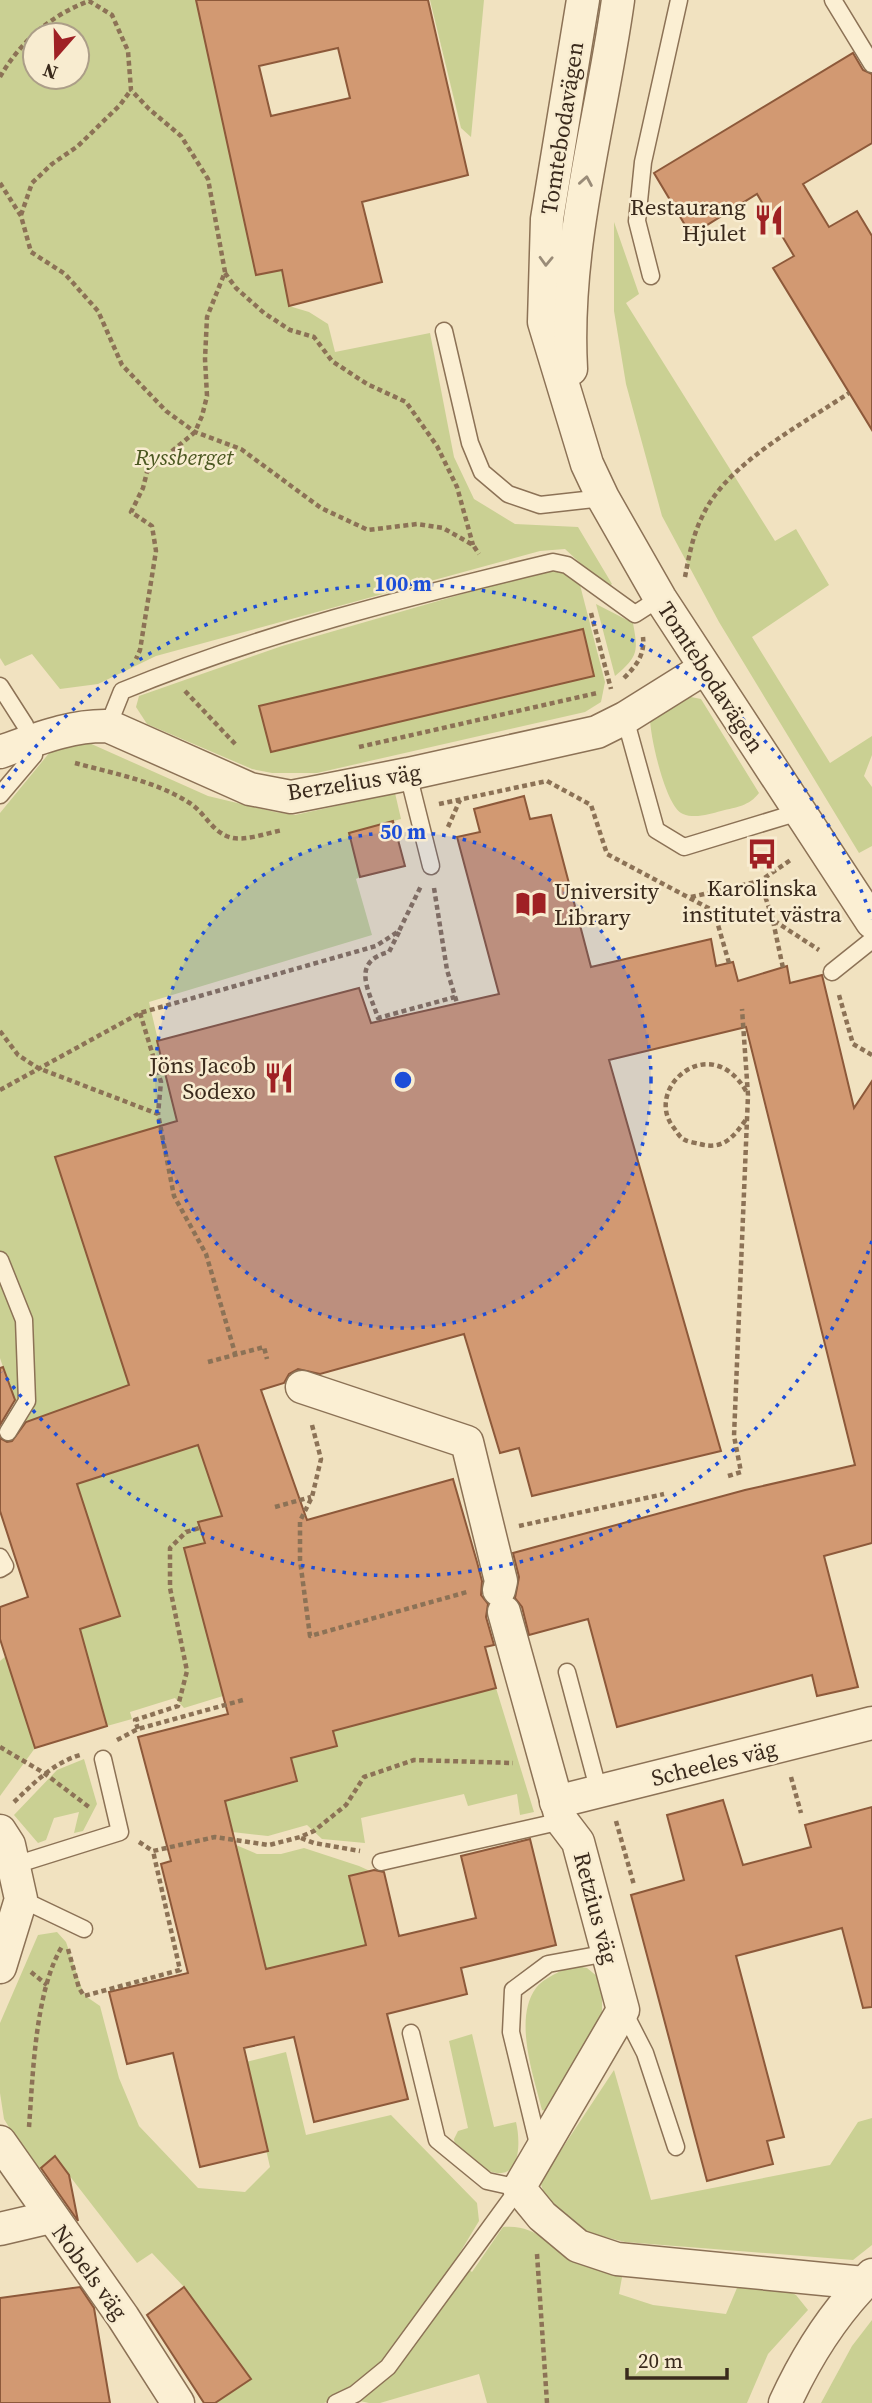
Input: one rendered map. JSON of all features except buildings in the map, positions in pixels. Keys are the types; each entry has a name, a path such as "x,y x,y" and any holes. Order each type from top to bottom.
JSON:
{"street":[{"name":"Tomtebodavägen","path":"583,0 547,219 544,322 587,464 603,498 660,598 872,922"},
{"name":"Tomtebodavägen","path":"574,419 569,328 579,225 618,0"},
{"name":"Berzelius väg","path":"108,726 226,780 250,789 291,797 597,732 616,708 705,668"},
{"path":"0,752 86,726 108,726"},
{"name":"Retzius väg","path":"302,1387 467,1442 491,1532 501,1595 545,1767 559,1811 578,1842 623,2010"},
{"name":"Scheeles väg","path":"559,1811 603,1791 872,1723"},
{"path":"0,1831 9,1845 21,1899 0,1967"},
{"path":"623,2010 519,2188 542,2216 578,2246 617,2259 868,2279"},
{"name":"Nobels väg","path":"0,2143 123,2317 178,2403"},
{"path":"0,2229 51,2217"},
{"path":"785,2403 817,2341 847,2300 868,2279"}],"lane":[{"path":"651,276 637,221 643,162 679,0"},
{"path":"834,0 872,64"},
{"path":"444,331 470,443 482,472 508,494 540,505 603,498"},
{"path":"108,726 122,691 168,672 280,633 553,562 567,565 582,577 660,598"},
{"path":"0,686 24,725 34,755 0,795"},
{"path":"616,708 656,830 684,847 799,812"},
{"path":"408,774 431,866"},
{"path":"832,972 872,940"},
{"path":"0,1260 24,1320 27,1401 8,1432"},
{"path":"0,1557 5,1566 0,1569"},
{"path":"567,1672 603,1791"},
{"path":"15,1865 120,1832 103,1759"},
{"path":"381,1862 559,1811"},
{"path":"21,1899 84,1929"},
{"path":"541,2154 511,2032 513,1990 548,1964 608,1953"},
{"path":"623,2010 645,2053 676,2147"},
{"path":"336,2403 355,2394 388,2367 519,2188 487,2181 437,2140 411,2033"}],"path":[{"path":"0,77 33,35 67,9 89,1 111,15 128,51 131,90 181,136 208,179 225,272 236,288 264,313 290,330 314,337 332,361 367,384 406,402 437,446 457,487 474,545 490,577"},
{"path":"21,216 32,183 52,164 79,146 120,105 131,90"},
{"path":"0,183 21,216 31,252 65,274 98,311 122,365 166,411 195,432 241,449 321,508 368,530 417,524 443,528 474,545"},
{"path":"122,691 140,650 156,551 152,526 131,512 143,488 147,472 195,432 208,396 205,359 207,317 225,272"},
{"path":"660,598 691,547 703,513 727,479 759,453 849,393"},
{"path":"611,690 636,666 644,648 642,625 678,572"},
{"path":"582,577 616,708"},
{"path":"168,672 239,748"},
{"path":"347,750 598,693"},
{"path":"431,866 447,970 456,1000 377,1018 364,976 367,965 375,956 389,952 460,799"},
{"path":"690,897 714,911 729,963"},
{"path":"773,920 783,968"},
{"path":"0,1090 140,1013 376,946 400,931"},
{"path":"728,1476 741,1472 734,1436 748,1095 742,1009"},
{"path":"140,1013 161,1082 158,1114 174,1196 206,1254 235,1353"},
{"path":"0,1031 18,1055 38,1068 158,1114"},
{"path":"747,1117 734,1138 710,1147 683,1139 668,1121 666,1095 677,1075 697,1064 717,1065 739,1078 748,1095"},
{"path":"208,1362 264,1347 267,1359"},
{"path":"302,1387 321,1459 312,1497 300,1521 300,1560 310,1636 501,1595"},
{"path":"491,1532 664,1494"},
{"path":"275,1507 312,1497"},
{"path":"138,1730 135,1720 178,1706 187,1671 170,1588 170,1548 186,1532 199,1528"},
{"path":"0,1747 44,1773 120,1832 153,1850 215,1837 269,1845 300,1837 314,1832 346,1805 364,1777 414,1760 545,1767"},
{"path":"603,1791 634,1885"},
{"path":"300,1837 314,1843 356,1849"},
{"path":"28,2184 34,2057 52,1962 66,1942 79,1989 84,1996 180,1970 153,1850"},
{"path":"542,2216 536,2235 547,2403"}],"green space":[{"name":"Ryssberget","path":"0,0 196,0 282,270 289,306 309,312 328,324 335,352 430,333 454,457 474,499 515,524 578,527 612,584 607,588 565,549 540,551 156,656 98,684 60,689 32,654 5,666 0,658"},
{"path":"430,0 484,0 471,137 461,128"},
{"path":"614,222 639,294 626,303 775,541 796,529 829,585 752,637 830,763 872,736 872,755 864,776 872,787 872,846 859,853 719,622 662,516 626,384 614,311"},
{"path":"552,568 571,574 580,585 605,682 601,702 585,712 317,773 272,773 252,769 147,724 136,707 139,696 282,646"},
{"path":"596,604 633,623 636,647 633,658 615,676"},
{"path":"686,696 701,699 759,793 747,803 707,815 692,816 683,814 671,799 656,755 650,718"},
{"path":"87,742 208,796 275,812 295,815 395,793 401,819 349,833 360,877 356,879 372,935 149,1002 173,1104 236,1340 133,1134 56,1157 129,1385 22,1424 0,1358 0,813 50,752"},
{"path":"190,1419 222,1516 198,1522 205,1543 184,1548 223,1696 184,1708 175,1698 130,1712 132,1719 107,1726 80,1629 119,1616 77,1484"},
{"path":"6,1656 35,1748 0,1796 0,1661"},
{"path":"496,1688 534,1812 520,1815 517,1794 468,1806 464,1794 361,1818 365,1843 322,1839 307,1825 268,1836 215,1830 167,1842 159,1818 297,1782 291,1758 336,1746 333,1731"},
{"path":"84,1759 97,1804 83,1831 74,1833 79,1812 54,1818 46,1840 38,1843 14,1815 57,1770"},
{"path":"236,1845 257,1854 281,1854 304,1848 370,1871 349,1876 366,1945 266,1969"},
{"path":"57,1932 66,1942 84,1995 100,2006 119,2078 139,2126 198,2188 245,2192 270,2167 246,2062 286,2052 306,2135 391,2115 477,2203 479,2221 456,2259 472,2272 503,2227 515,2227 534,2232 574,2256 624,2266 619,2294 653,2305 726,2314 745,2269 796,2295 808,2310 768,2354 747,2403 487,2403 479,2374 380,2403 342,2397 324,2403 215,2403 251,2379 184,2287 152,2253 137,2263 55,2157 36,2172 4,2119 0,2093 0,2023 38,1935"},
{"path":"573,1965 587,1968 598,1977 602,2016 551,2113 542,2110 534,2081 527,2048 526,2016 529,2001 539,1984"},
{"path":"472,2034 494,2127 516,2122 518,2150 516,2160 507,2172 498,2173 483,2168 455,2146 454,2139 458,2131 468,2128 449,2041"},
{"path":"614,2070 651,2200 830,2165 858,2122 872,2118 872,2245 853,2260 625,2242 581,2231 548,2203 540,2182"},
{"path":"872,2320 872,2403 821,2403 852,2346"}],"place":[{"name":"Restaurang Hjulet","path":"769,220"},
{"name":"Karolinska institutet västra","path":"762,854"},
{"name":"University Library","path":"531,904"},
{"name":"Jöns Jacob Sodexo","path":"279,1078"}]}
